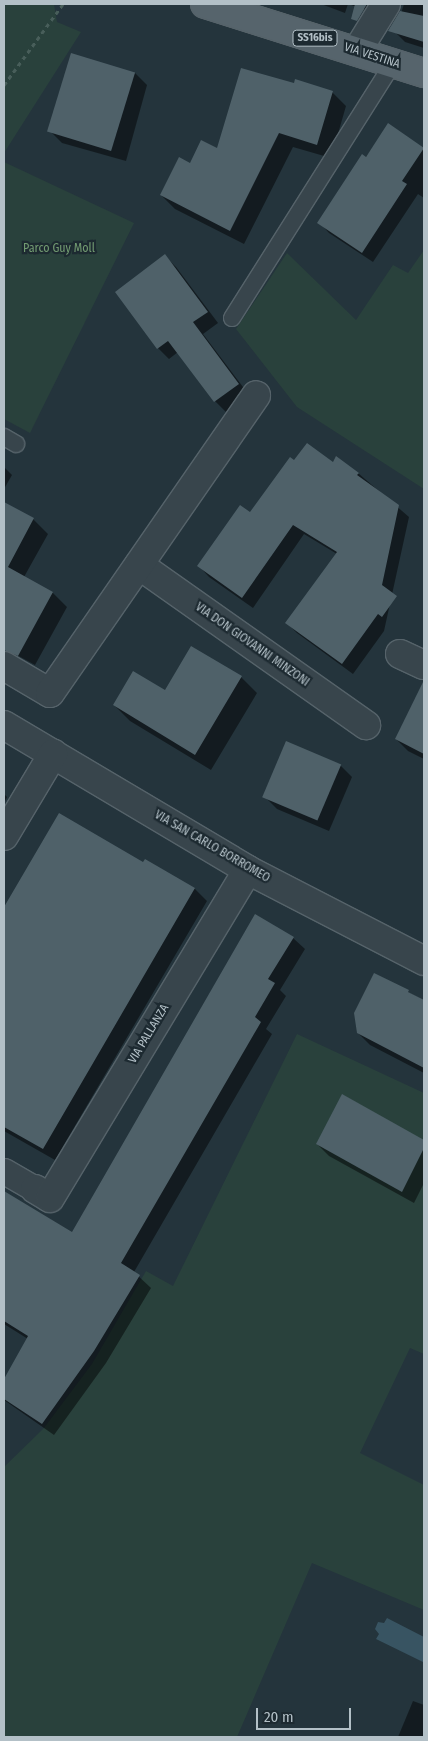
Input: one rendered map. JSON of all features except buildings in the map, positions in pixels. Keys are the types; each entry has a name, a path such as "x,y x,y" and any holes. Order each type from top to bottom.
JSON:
{"main road":[{"name":"VIA VESTINA","path":"205,4 424,73"}],"street":[{"path":"357,51 386,4"},
{"path":"4,666 50,692 256,395"},
{"name":"VIA DON GIOVANNI MINZONI","path":"139,565 366,726"},
{"path":"400,654 424,665"},
{"name":"VIA SAN CARLO BORROMEO","path":"4,725 248,870 424,961"},
{"path":"4,836 53,754"},
{"name":"VIA PALLANZA","path":"42,1193 248,870"},
{"path":"4,1172 42,1193"}],"lane":[{"path":"232,318 393,62"}],"path":[{"path":"4,85 64,4"}],"green space":[{"path":"4,4 54,4 57,22 81,32 4,153"},
{"name":"Parco Guy Moll","path":"4,162 134,223 30,433 4,419"},
{"path":"424,250 424,489 297,407 236,329 287,253 356,320 393,265 408,273"},
{"path":"297,1034 424,1093 424,1354 410,1348 360,1453 424,1485 424,1610 312,1563 237,1737 4,1737 4,1467 44,1428 92,1364 146,1271 173,1286"}],"water":[{"path":"387,1618 424,1637 423,1662 376,1639 379,1634 375,1629 378,1622 384,1623"}]}
